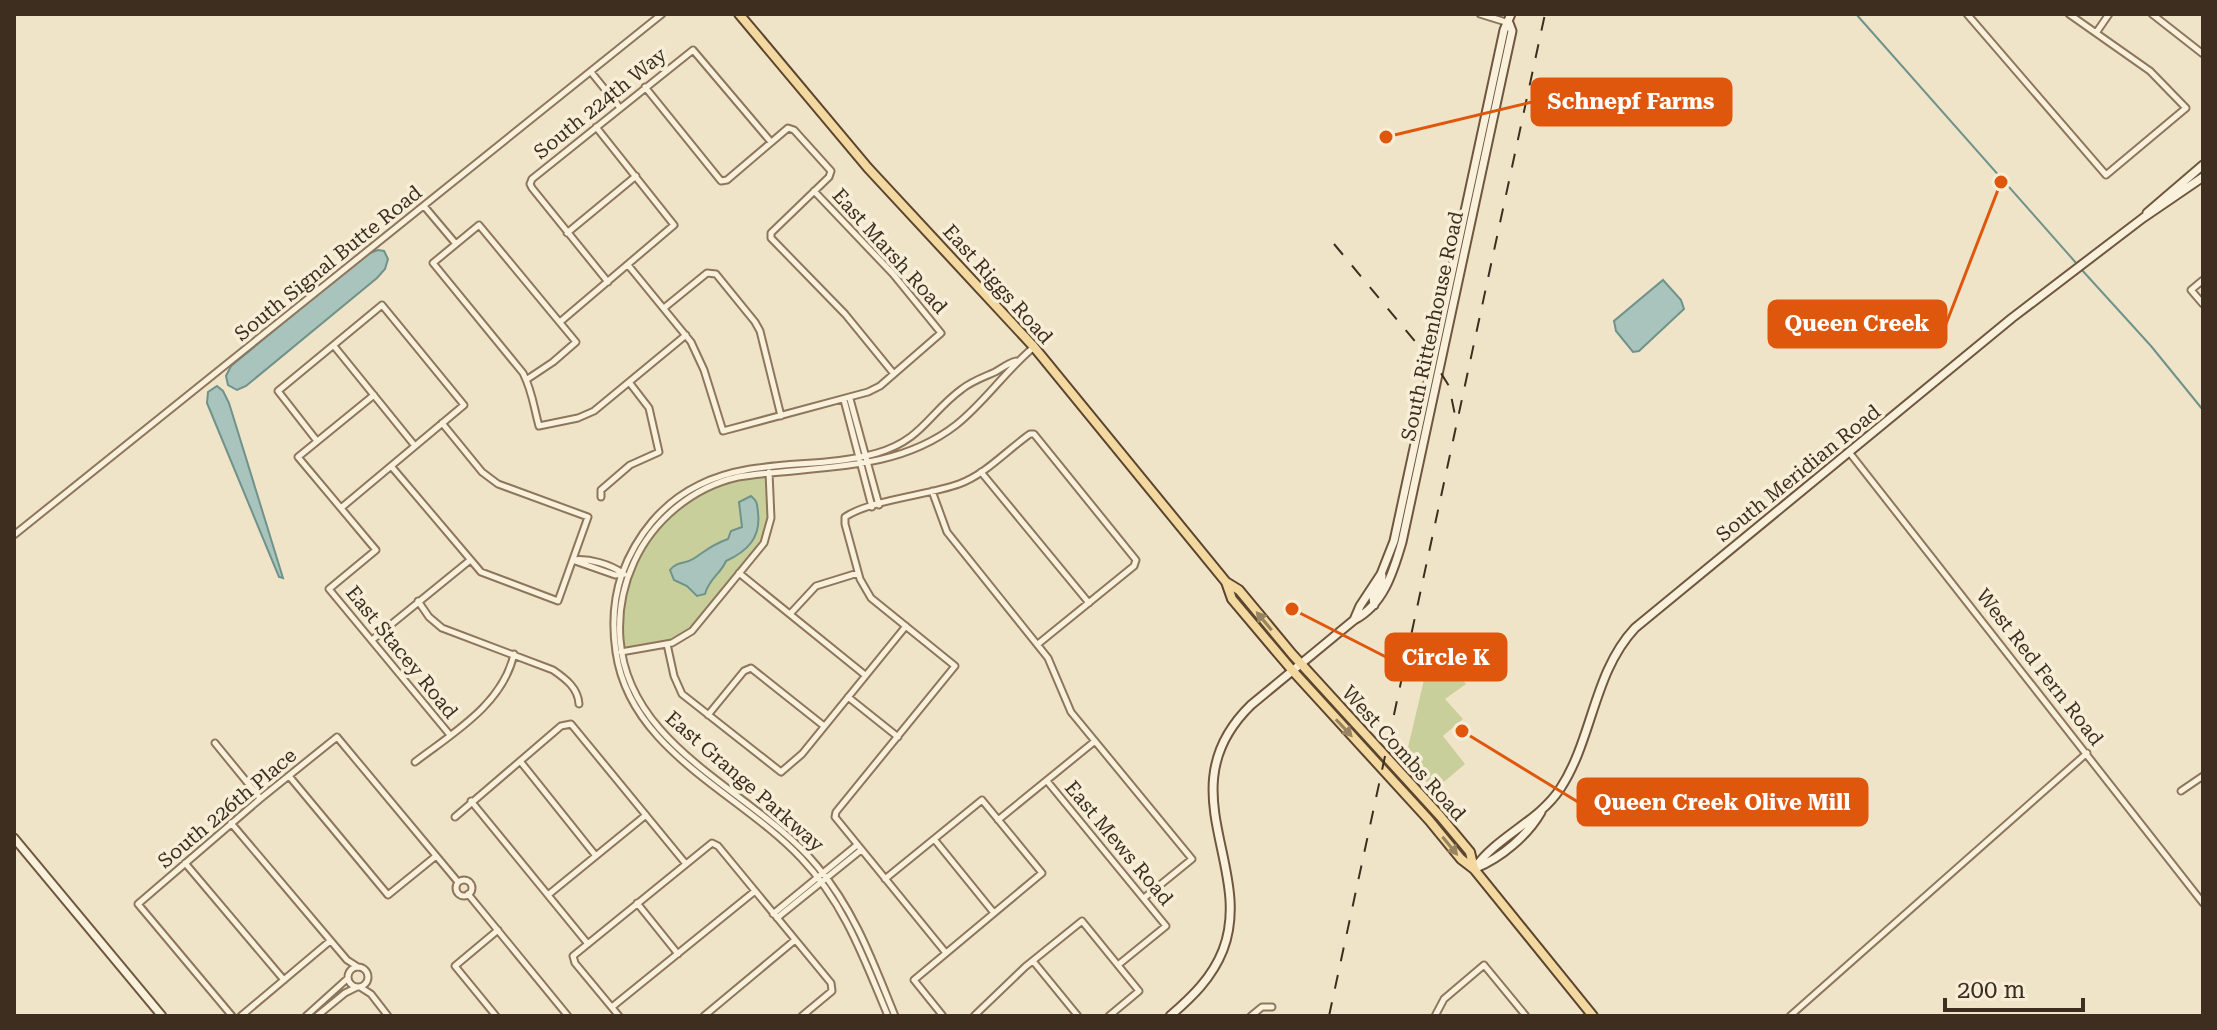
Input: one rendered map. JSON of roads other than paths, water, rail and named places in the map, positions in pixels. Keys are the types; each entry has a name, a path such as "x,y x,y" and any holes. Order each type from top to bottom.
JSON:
{"main road":[{"name":"East Riggs Road","path":"739,14 838,134 1034,347 1226,582 1239,590 1301,663"},
{"name":"South Rittenhouse Road","path":"1354,620 1381,574 1395,535 1504,30 1510,18"},
{"name":"South Rittenhouse Road","path":"1170,1016 1208,978 1227,934 1229,893 1213,803 1220,750 1244,711 1354,620 1369,613 1392,574 1402,542 1496,107 1512,31 1510,18"},
{"name":"South Meridian Road","path":"2185,185 2203,165"},
{"name":"South Meridian Road","path":"1474,869 1490,863 1533,825 1567,777 1608,669 1629,634 1849,452 2143,218 2153,206 2203,177"},
{"path":"1392,574 1391,566 1398,542 1395,535"},
{"path":"1374,605 1373,597 1381,584 1381,574"},
{"name":"East Riggs Road","path":"1226,582 1232,599 1292,670"},
{"name":"West Combs Road","path":"1301,663 1440,816 1470,852 1474,869"},
{"name":"West Combs Road","path":"1292,670 1461,859 1474,869 1593,1016"},
{"path":"14,838 162,1016"}],"street":[{"name":"South Signal Butte Road","path":"14,535 662,14"},
{"path":"1480,14 1510,18"},
{"path":"1967,14 2106,175 2186,108 2157,77 2069,14"},
{"path":"2096,33 2109,14"},
{"path":"2152,14 2203,54"},
{"name":"South 224th Way","path":"567,233 530,184 693,50 771,142"},
{"path":"591,72 620,108"},
{"path":"645,87 721,181 727,180 771,142"},
{"path":"560,322 674,225 596,127"},
{"name":"East Marsh Road","path":"771,142 791,128 831,174 814,191 887,267 941,333 894,374"},
{"path":"608,282 567,233 636,176"},
{"path":"628,265 686,335 704,370 723,431 868,392 894,374 845,314 771,238 771,233 814,191"},
{"path":"424,206 456,244"},
{"path":"526,380 576,342 479,225 433,263 526,380 539,426 578,418 594,411 686,335"},
{"path":"664,308 711,272 760,331 781,416"},
{"path":"2203,280 2191,290 2203,304"},
{"path":"317,441 278,391 382,305 464,405 341,508 298,457 374,395"},
{"path":"334,346 415,446"},
{"path":"863,460 913,449 950,429 967,415 1016,361 1034,347"},
{"path":"863,460 912,437 961,389 1016,361"},
{"path":"601,497 601,490 630,465 659,452 649,408 629,382"},
{"path":"847,399 876,506"},
{"path":"391,466 481,572 558,601 588,517 498,484 482,472 442,423"},
{"path":"946,953 835,817 955,666 871,598 858,573 845,517 957,485 981,472 1032,433 1136,560 1134,566 1038,644"},
{"name":"West Red Fern Road","path":"1849,452 2203,903"},
{"name":"East Grange Parkway","path":"863,460 834,469 769,470 723,481 683,502 647,539 625,574 619,653 636,695 661,732 792,839 857,924 895,1016"},
{"path":"619,653 667,644 692,631 767,537 771,518 769,470"},
{"path":"981,472 1089,603"},
{"path":"932,491 944,528 1048,658 1071,712 1192,859 1144,898"},
{"name":"East Stacey Road","path":"341,508 376,550 329,589 450,735"},
{"path":"573,560 583,559 598,567 625,574"},
{"path":"372,640 469,561"},
{"path":"739,573 865,675"},
{"path":"790,614 816,586 858,573"},
{"path":"418,601 429,617 442,628 542,665 564,677 577,693 579,704"},
{"path":"667,644 677,686 688,699 781,772 802,754 906,626"},
{"path":"415,762 497,695 510,674 514,654"},
{"path":"708,715 744,671 751,668 824,726"},
{"path":"848,697 898,737"},
{"path":"455,817 561,726 571,724 686,864"},
{"name":"South 226th Place","path":"232,1016 138,904 337,737 436,856"},
{"path":"998,820 1095,741"},
{"path":"215,743 260,799"},
{"path":"1790,1016 2087,753"},
{"path":"520,761 596,856"},
{"path":"289,776 388,895 436,856 458,882"},
{"path":"2181,791 2203,776"},
{"name":"East Mews Road","path":"1047,781 1166,926 1118,965"},
{"path":"885,879 982,800 1042,873 914,980 943,1016"},
{"path":"471,801 588,944"},
{"path":"548,895 646,815"},
{"path":"231,823 347,960 367,971 371,994 384,1015"},
{"path":"934,839 994,913"},
{"path":"619,1016 573,960 573,956 709,844 715,843 833,987 807,1014"},
{"path":"775,916 859,847"},
{"path":"185,863 284,980"},
{"name":"East Grange Parkway","path":"822,878 850,925 888,1016"},
{"path":"464,880 470,883 472,888 468,894 462,896 458,893 458,882 464,880"},
{"path":"612,1007 755,891"},
{"path":"468,894 568,1016"},
{"path":"637,903 678,954"},
{"path":"974,1016 1082,921 1139,991 1109,1016"},
{"path":"496,1016 455,966 498,930"},
{"path":"704,1016 795,940"},
{"path":"241,1016 330,941"},
{"path":"347,960 351,984 371,994"},
{"path":"1033,961 1078,1016"},
{"path":"1435,1016 1444,999 1484,965 1526,1016"},
{"path":"306,1016 358,967"},
{"path":"317,1016 345,993 368,981"},
{"path":"1251,1016 1262,1007 1272,1007"}],"water":[{"path":"384,251 388,259 385,269 377,278 246,386 237,390 228,385 226,376 231,366 367,254"},
{"path":"1663,280 1681,300 1684,309 1639,351 1633,352 1616,331 1614,321"},
{"path":"217,386 229,403 283,578 279,577 207,403 208,392"},
{"path":"751,496 757,507 755,536 747,548 726,561 705,594 697,596 687,586 674,580 670,570 673,567 728,539 731,531 742,527 739,502"}],"waterway":[{"path":"1856,14 2077,264"},
{"path":"2081,269 2151,346 2203,410"}],"railway":[{"path":"1329,1016 1545,14"},
{"path":"1334,244 1439,370 1449,386 1455,415"}],"place":[{"name":"Schnepf Farms","path":"1386,137"},
{"name":"Queen Creek","path":"2001,182"},
{"name":"Circle K","path":"1292,609"},
{"name":"Queen Creek Olive Mill","path":"1462,731"}]}
